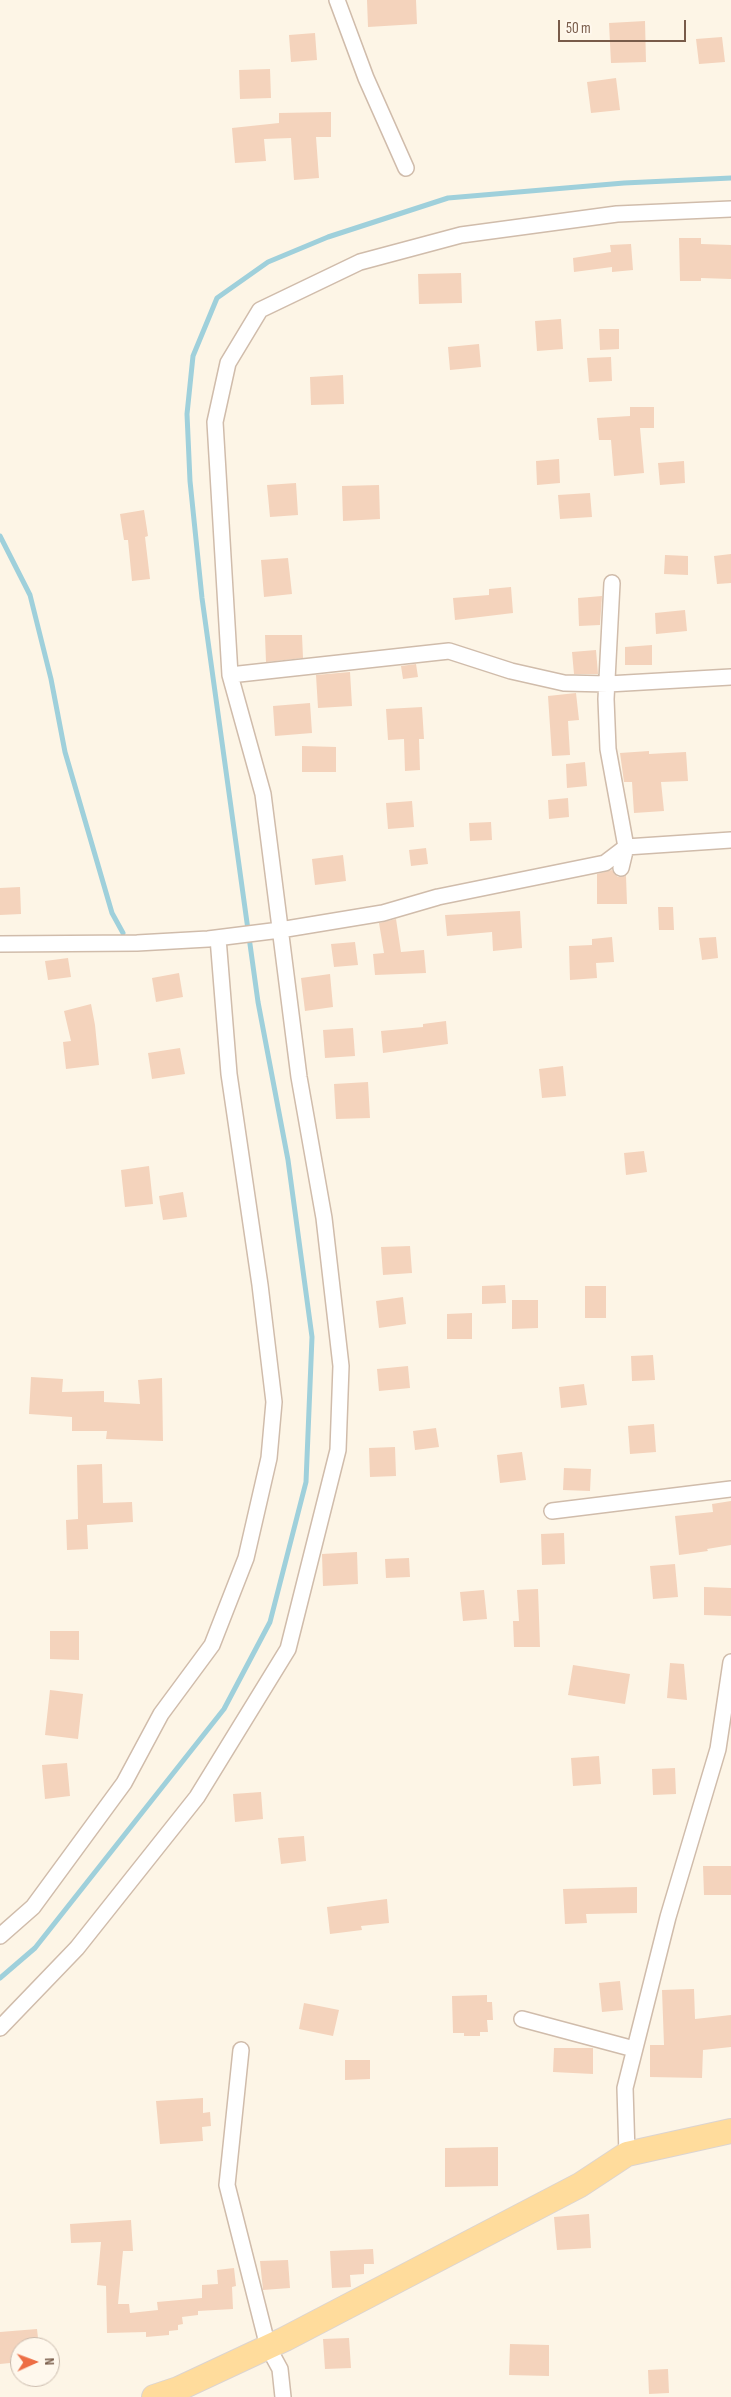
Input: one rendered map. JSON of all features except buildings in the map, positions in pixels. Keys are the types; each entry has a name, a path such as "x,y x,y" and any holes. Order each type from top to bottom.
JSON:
{"main road":[{"path":"154,2397 178,2389 268,2347 580,2185 627,2154 731,2131"}],"street":[{"path":"337,0 366,78 406,168"},
{"path":"0,2028 77,1948 197,1797 288,1649 338,1450 341,1366 324,1218 299,1078 263,794 230,675 215,422 228,363 260,310 360,262 461,235 617,214 731,209"},
{"path":"612,583 606,699 608,749 626,847 621,868"},
{"path":"230,675 449,651 511,671 564,683 608,684 731,677"},
{"path":"0,944 136,943 218,938 280,930 383,913 438,897 605,863 626,847 731,840"},
{"path":"0,1936 33,1907 124,1783 162,1714 212,1645 246,1558 269,1458 274,1402 260,1285 229,1074 218,938"},
{"path":"552,1511 731,1489"},
{"path":"627,2154 625,2088 668,1917 718,1749 731,1662"},
{"path":"522,2019 634,2049"},
{"path":"241,2050 227,2185 268,2347 280,2369 283,2397"}],"waterway":[{"path":"0,1978 35,1948 224,1709 270,1622 306,1482 312,1337 288,1160 258,1002 202,598 190,481 187,414 193,356 217,298 268,262 328,237 448,198 624,183 731,178"},
{"path":"0,536 30,595 51,679 65,752 112,913 123,933"}]}
